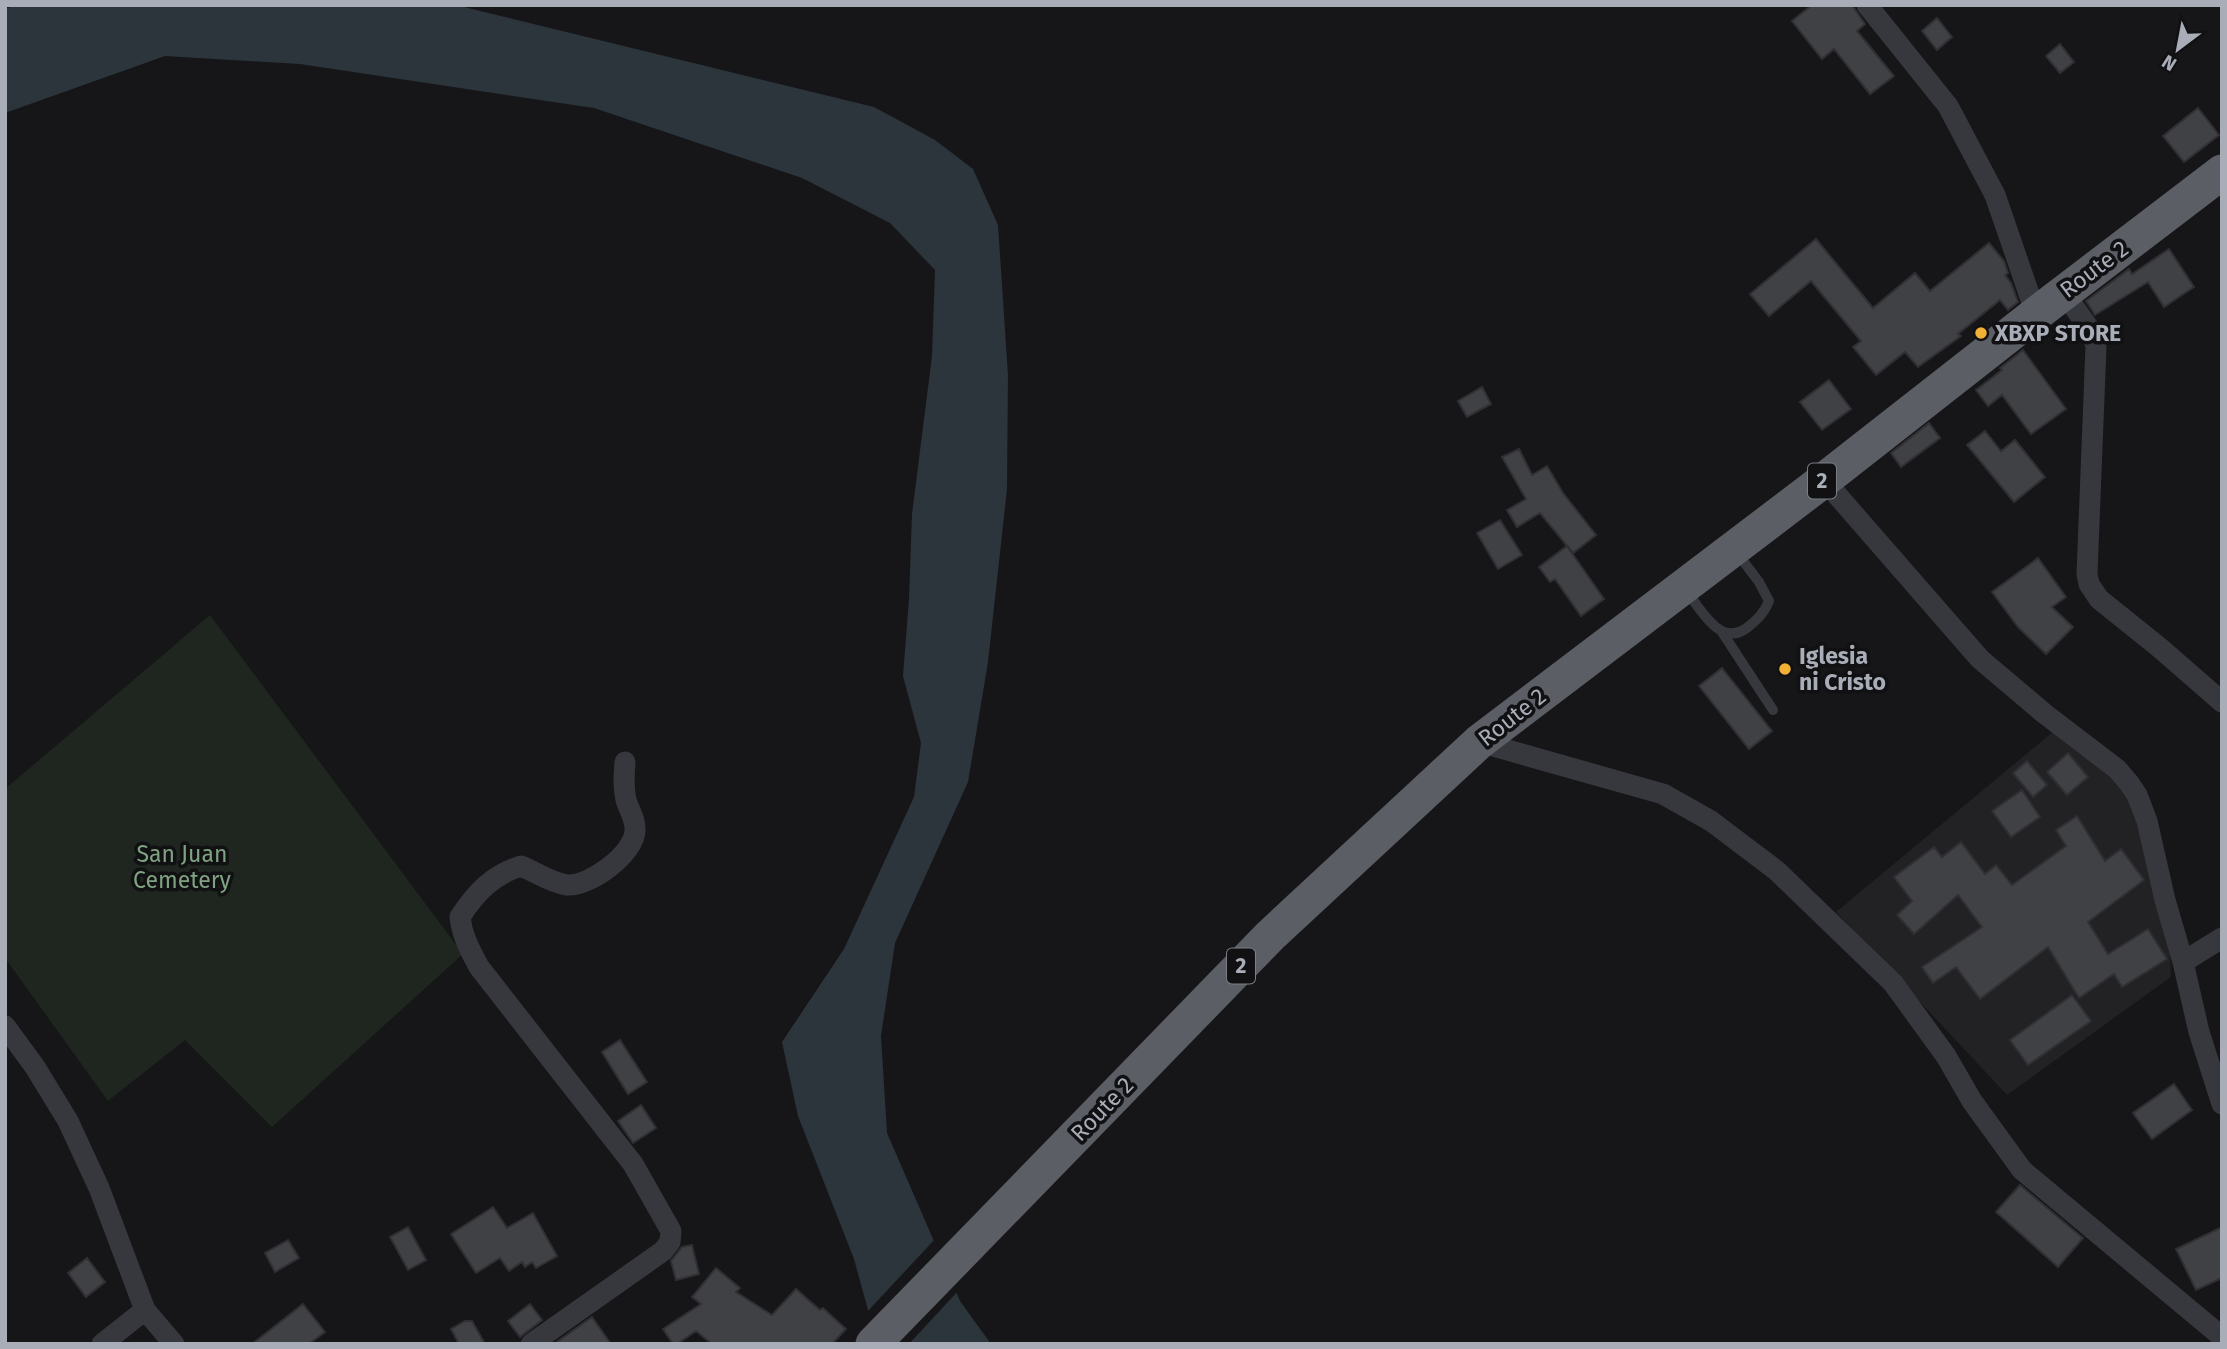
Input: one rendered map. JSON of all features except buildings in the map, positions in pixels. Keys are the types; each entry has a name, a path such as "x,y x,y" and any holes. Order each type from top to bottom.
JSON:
{"highway":[{"name":"Route 2","path":"876,1340 1270,936 1479,741 1824,480 2222,172"}],"street":[{"path":"1867,5 1948,106 1995,195 2036,314"},
{"path":"2064,293 2091,331 2096,346 2087,574 2089,584 2099,599 2222,702"},
{"path":"1824,480 1980,659 2045,714 2117,769 2137,795 2147,821 2199,1032 2222,1104"},
{"path":"1479,741 1663,794 1711,821 1769,864 1893,983 2022,1170 2222,1337"},
{"path":"531,1344 663,1251 670,1242 671,1231 633,1164 479,967 466,942 460,916 478,893 503,872 512,869 522,866 569,885 586,882 608,869 627,849 636,833 635,822 626,801 625,762"},
{"path":"2183,962 2222,938"},
{"path":"5,1026 36,1067 68,1121 99,1188 145,1310 174,1344"},
{"path":"102,1344 145,1310"}],"lane":[{"path":"1722,632 1740,634 1763,614 1769,601 1759,582 1733,548"},
{"path":"1683,586 1711,623 1722,632 1773,710"}],"shaded area":[{"path":"16,5 464,7 874,107 935,140 973,169 998,225 1008,375 1007,489 988,662 968,782 895,943 881,1036 887,1133 960,1301 991,1344 902,1344 868,1310 854,1259 798,1116 782,1042 844,949 914,797 921,743 903,676 912,514 932,356 935,270 890,223 802,178 594,108 300,64 165,56 5,113 5,9"},
{"path":"2054,731 2127,789 2169,935 2171,977 2007,1095 1836,912"}],"green space":[{"name":"San Juan Cemetery","path":"210,615 463,954 272,1127 185,1040 108,1101 5,958 5,789"}],"pier":[{"path":"936,1238 959,1290 909,1344 897,1344 866,1313"}],"place":[{"name":"XBXP STORE","path":"1981,333"},
{"name":"Iglesia ni Cristo","path":"1785,669"}]}
